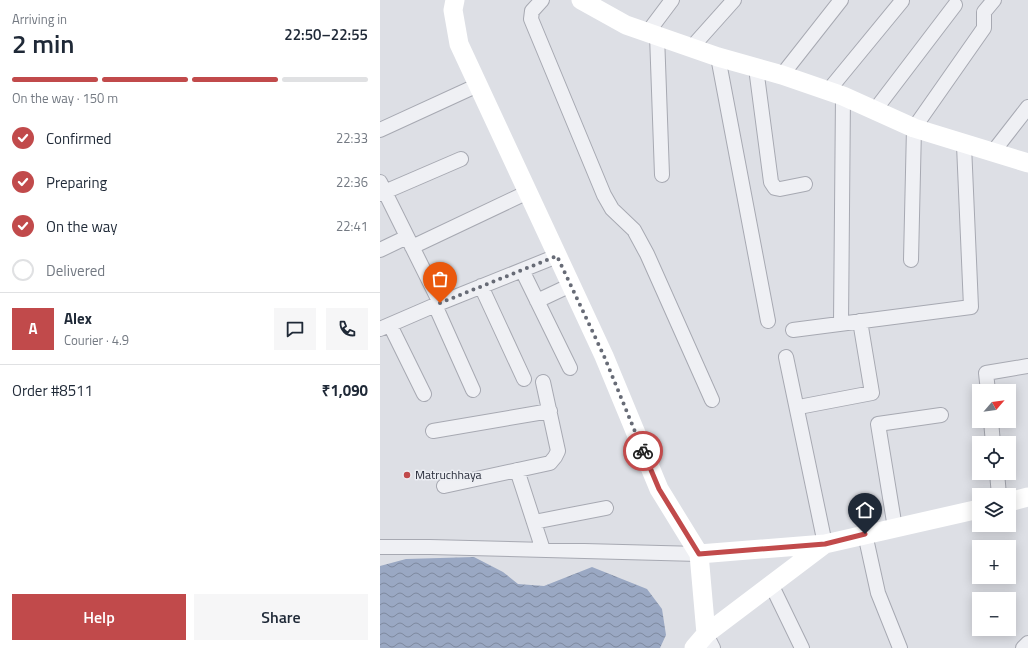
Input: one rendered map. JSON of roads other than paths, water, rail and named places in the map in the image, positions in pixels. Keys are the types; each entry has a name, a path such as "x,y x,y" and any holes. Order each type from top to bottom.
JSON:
{"main road":[{"path":"455,0 453,10 459,44 604,356 659,489 699,554 710,641"},
{"path":"587,1 626,25 718,57 782,75 836,93 914,128 964,145 1028,163"},
{"path":"1016,500 1028,497"},
{"path":"699,554 825,544 972,511"},
{"path":"694,648 710,641 771,584 825,544"}],"street":[{"path":"542,0 532,11 531,20 604,195 612,209 634,230 712,400"},
{"path":"662,175 652,34 672,0"},
{"path":"692,47 734,0"},
{"path":"782,75 841,0"},
{"path":"911,260 914,128 984,28 984,12 994,0"},
{"path":"842,324 836,93 902,2"},
{"path":"875,110 955,5"},
{"path":"718,57 768,321"},
{"path":"756,68 771,182 775,188 780,189 805,184"},
{"path":"380,130 478,85"},
{"path":"993,152 1028,107"},
{"path":"793,330 972,307 964,145"},
{"path":"461,159 382,189 410,242 473,390"},
{"path":"380,250 410,242 528,192"},
{"path":"424,394 385,327 437,304 557,256"},
{"path":"522,270 570,368"},
{"path":"537,301 571,285"},
{"path":"481,286 524,379"},
{"path":"804,406 872,393 860,321"},
{"path":"786,357 825,544"},
{"path":"987,384 986,373 1028,366"},
{"path":"444,486 550,463 556,457 558,451 543,382"},
{"path":"433,431 550,411"},
{"path":"895,528 878,424 941,415"},
{"path":"517,470 543,550"},
{"path":"534,522 606,508"},
{"path":"865,534 878,593 900,648"},
{"path":"380,547 699,554"},
{"path":"771,584 802,648"},
{"path":"1023,648 1028,643"}],"water":[{"path":"474,557 503,572 518,584 544,586 592,567 647,589 662,609 666,635 660,648 380,648 380,566 406,559"}],"place":[{"name":"Matruchhaya","path":"407,475"}]}
